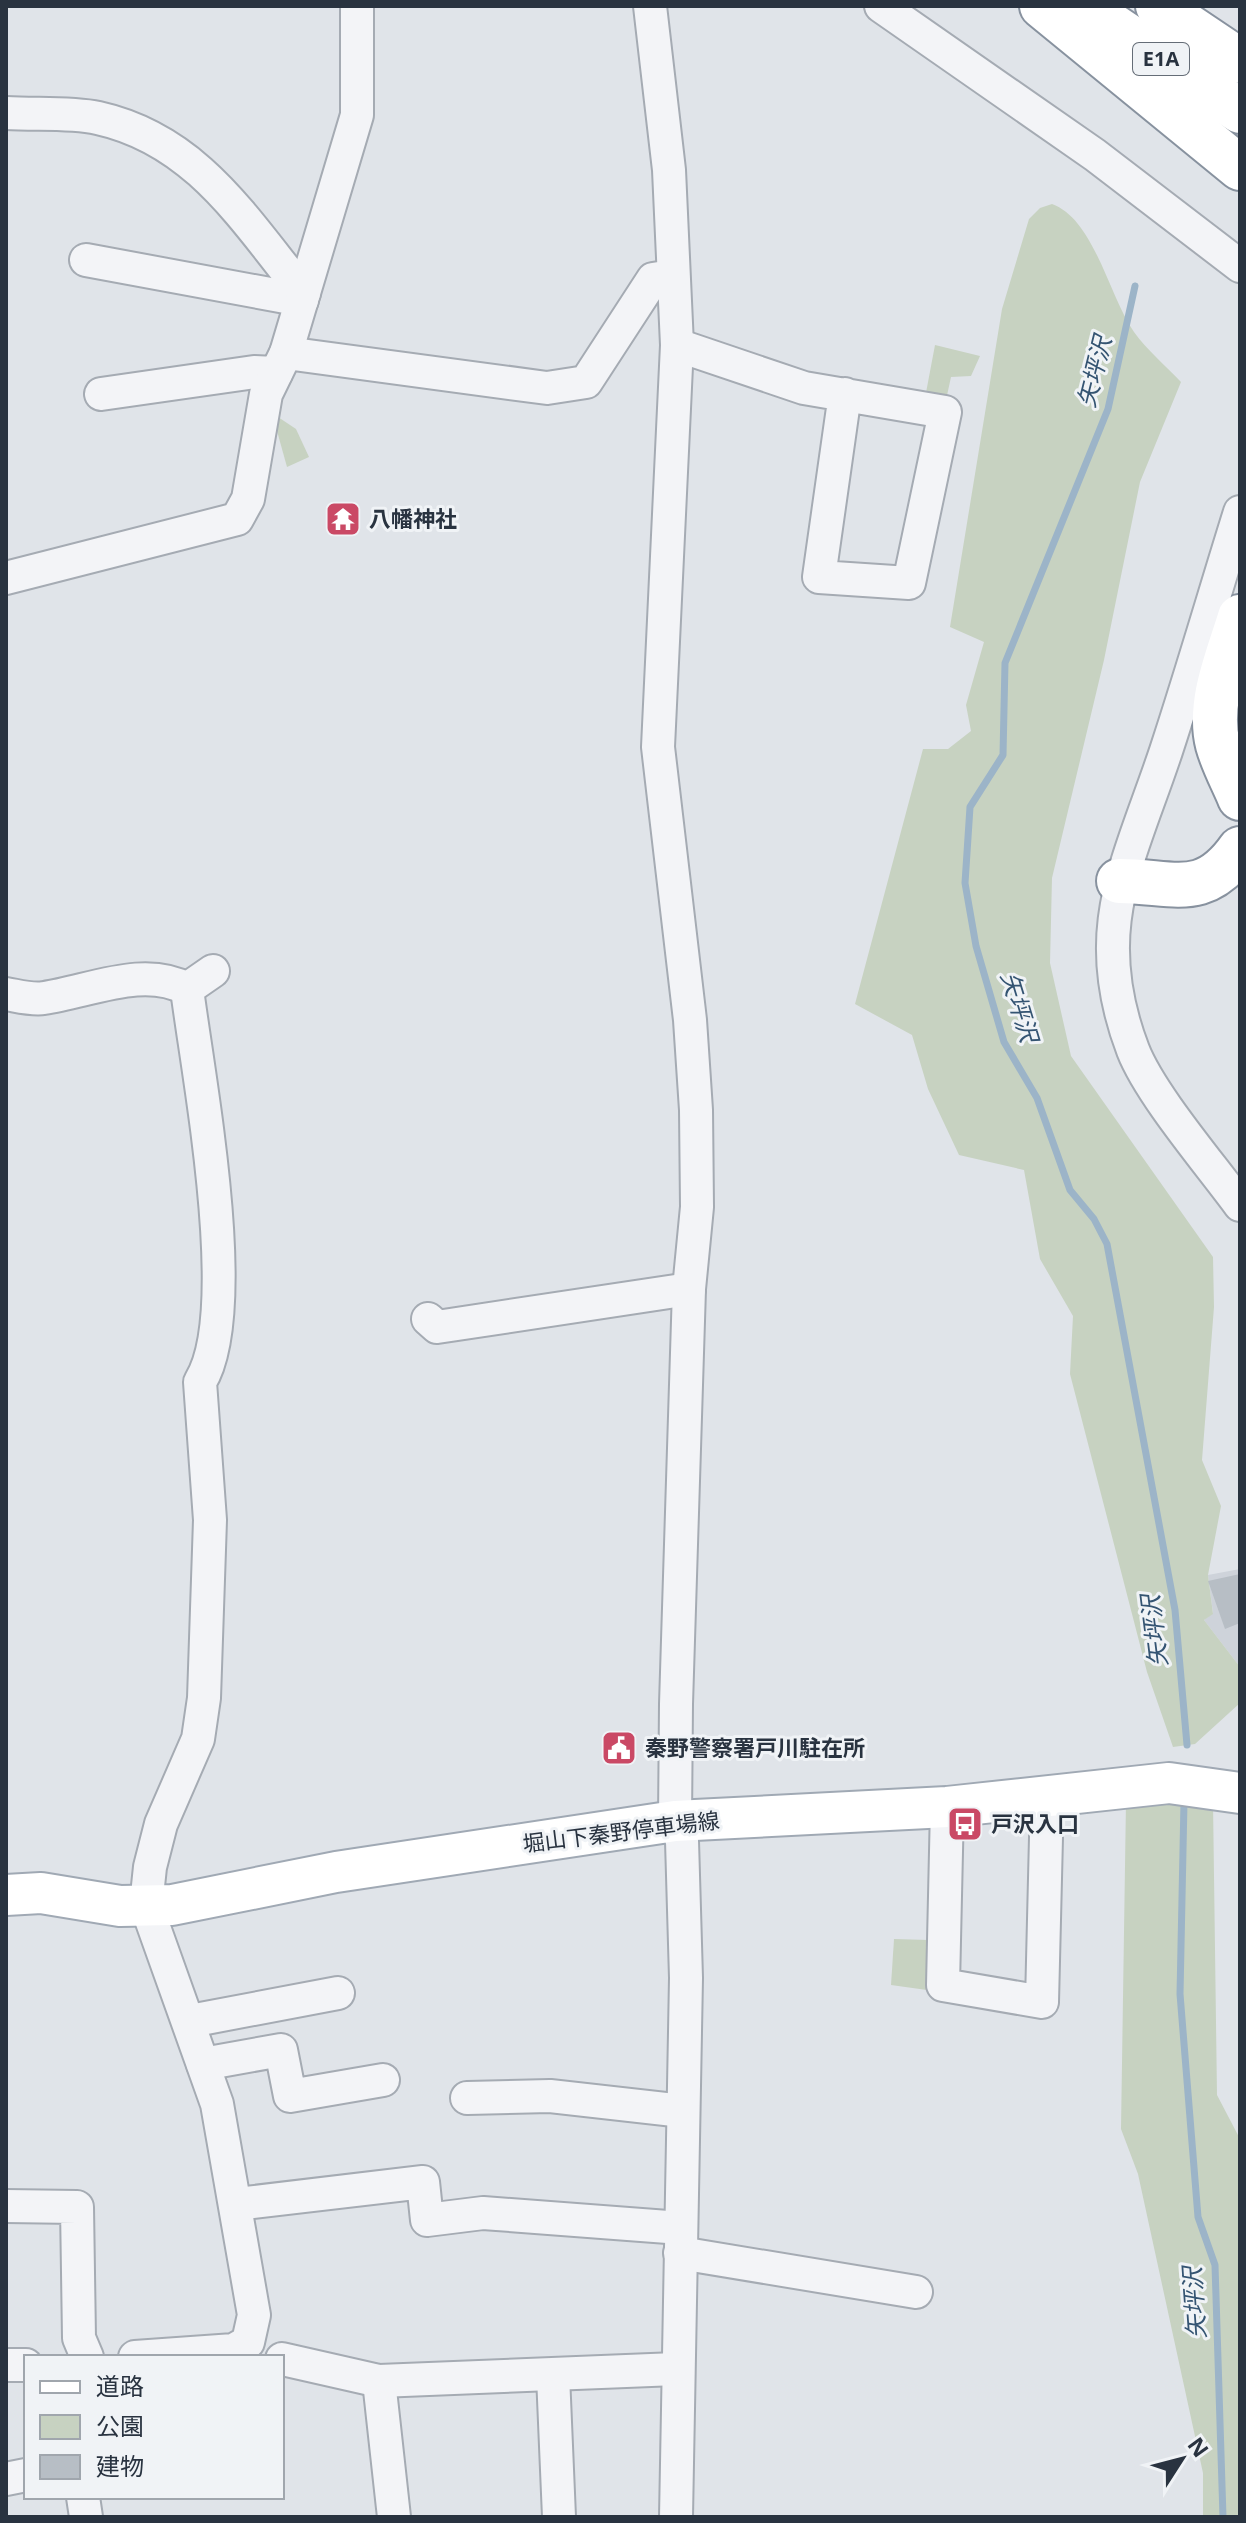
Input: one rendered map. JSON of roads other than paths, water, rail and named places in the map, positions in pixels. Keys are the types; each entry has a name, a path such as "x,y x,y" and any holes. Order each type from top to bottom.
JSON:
{"highway":[{"path":"1042,6 1240,168"},
{"name":"E1A","path":"1083,6 1240,111"},
{"name":"E1A","path":"1158,6 1240,61"},
{"path":"1240,617 1218,691 1215,720 1218,745 1240,798"},
{"path":"1119,881 1178,886 1204,883 1227,866 1240,849"},
{"path":"1119,881 1155,896 1192,904 1221,895 1240,881"}],"main road":[{"name":"堀山下秦野停車場線","path":"6,1895 41,1893 120,1906 172,1905 336,1872 675,1821 947,1807 1169,1783 1240,1793"}],"street":[{"path":"6,578 237,519 248,499 266,394 281,363 303,297 357,115 357,6"},
{"path":"650,6 669,170 677,345 658,747 690,1020 696,1110 697,1207 689,1289 675,1821 682,1841 686,1978 676,2369 676,2517"},
{"path":"881,6 1095,155 1240,266"},
{"path":"6,113 97,118 150,136 178,151 206,173 303,297"},
{"path":"86,260 303,297"},
{"path":"101,394 254,372 281,363 547,388 574,386 586,382 653,279 672,276"},
{"path":"677,345 804,388 845,394 945,412 909,583 819,577 845,394"},
{"path":"1240,512 1165,753 1119,881 1111,948 1120,1011 1134,1054 1240,1205"},
{"path":"6,994 40,999 109,983 200,980 221,1258 210,1366 200,1382 210,1520 204,1698 198,1739 161,1824 150,1867 146,1905 190,2021 217,2104 237,2204 254,2315 247,2352 180,2355"},
{"path":"428,1319 437,1327 689,1289"},
{"path":"947,1807 943,1985 1042,2002 1047,1796"},
{"path":"190,2021 338,1993"},
{"path":"203,2064 281,2050 290,2096 383,2080"},
{"path":"467,2098 550,2096 683,2111"},
{"path":"237,2204 423,2182 427,2220 483,2213 680,2240 916,2292"},
{"path":"6,2206 77,2207 79,2338 86,2355"},
{"path":"284,2359 379,2381 676,2369"},
{"path":"553,2375 559,2517"},
{"path":"379,2381 394,2517"}],"waterway":[{"name":"矢坪沢","path":"1135,286 1108,409 1005,663 1003,755 970,807 965,883 976,946 1004,1042 1037,1098 1070,1190 1094,1219 1107,1244 1175,1610 1187,1745"},
{"name":"矢坪沢","path":"1184,1802 1180,1994 1198,2217 1215,2265 1223,2517"}],"place":[{"name":"八幡神社","path":"343,519"},
{"name":"秦野警察署戸川駐在所","path":"619,1748"},
{"name":"戸沢入口","path":"965,1824"}]}
